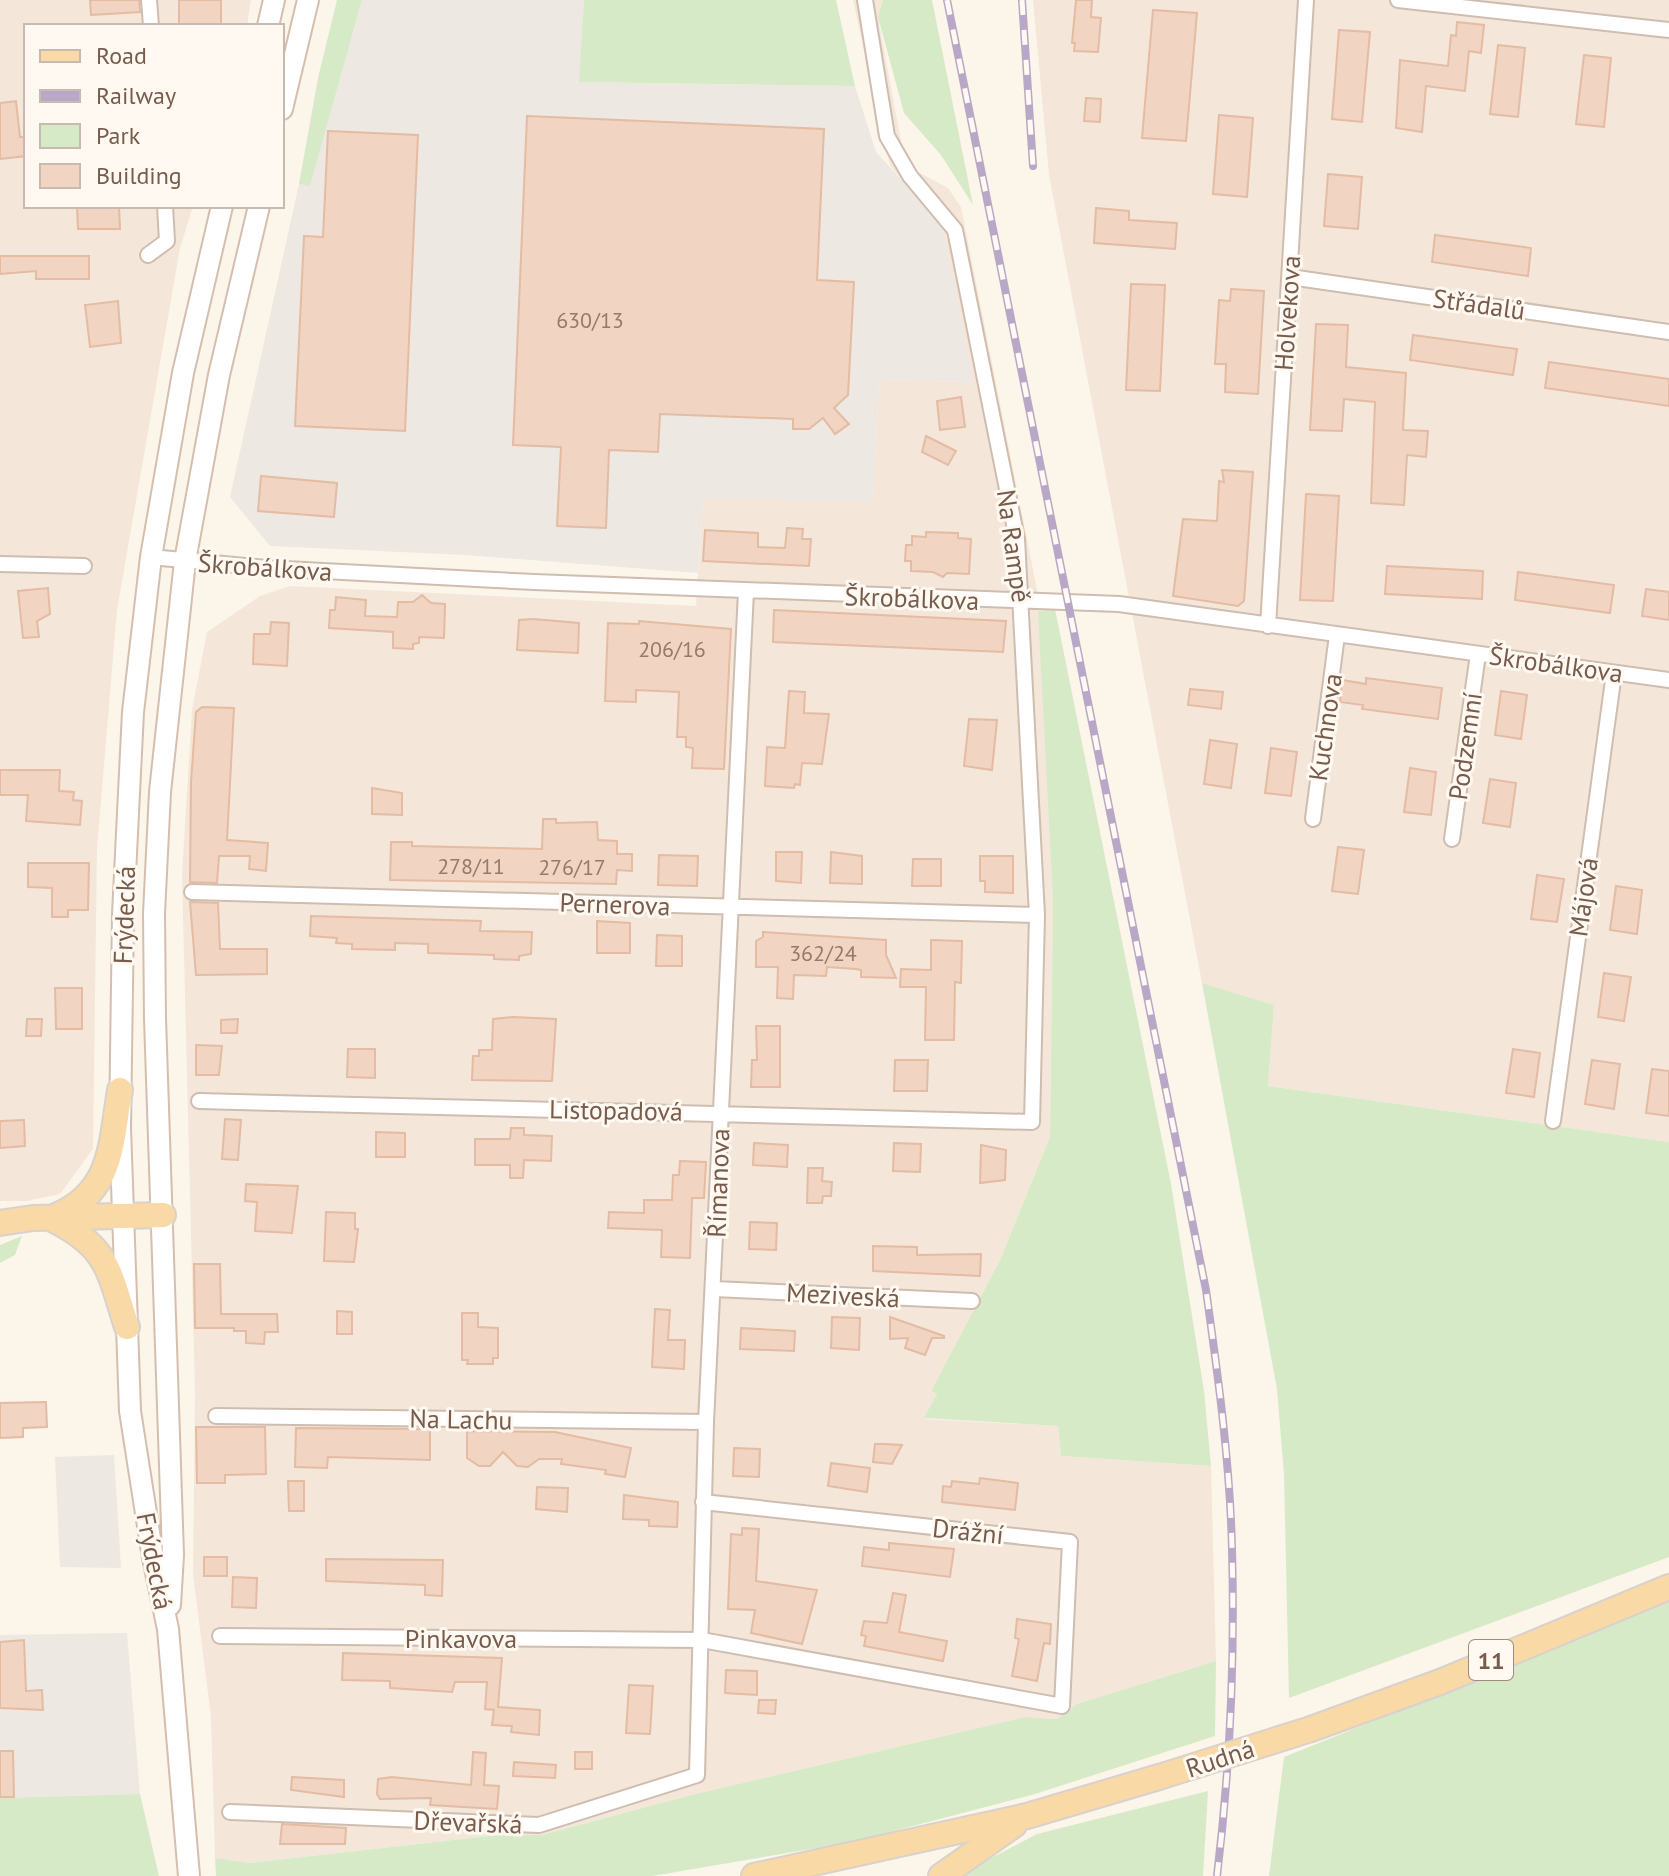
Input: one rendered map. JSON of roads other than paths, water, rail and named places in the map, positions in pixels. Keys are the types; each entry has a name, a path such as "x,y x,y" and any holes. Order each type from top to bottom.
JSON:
{"main road":[{"path":"268,24 274,0"},
{"path":"284,101 308,0"},
{"name":"Frýdecká","path":"189,1876 168,1629 153,1558 130,1411 120,1090 127,801 133,712 151,557 183,373 222,208"},
{"name":"Frýdecká","path":"168,1629 173,1555 154,913 166,718 185,561 219,375 259,208"},
{"path":"50,1218 72,1209 98,1186 109,1161 120,1090"},
{"path":"0,1223 50,1218 163,1215"},
{"path":"50,1218 79,1232 101,1254 127,1327"},
{"name":"Rudná","path":"754,1876 1027,1816 1311,1729 1440,1682 1669,1587"},
{"path":"941,1876 1027,1816"}],"street":[{"path":"149,0 151,24"},
{"name":"Na Rampě","path":"865,0 887,136 910,176 955,230 1017,539 1037,915 1032,1122"},
{"name":"Holvekova","path":"1268,626 1306,0"},
{"path":"1398,0 1444,2 1669,30"},
{"path":"148,255 167,241 165,208"},
{"name":"Střádalů","path":"1290,277 1669,332"},
{"name":"Škrobálkova","path":"151,557 746,591 1119,604 1669,680"},
{"path":"0,564 84,566"},
{"name":"Římanova","path":"697,1775 706,1422 746,591"},
{"name":"Kuchnova","path":"1313,819 1337,635"},
{"name":"Podzemní","path":"1452,839 1478,654"},
{"name":"Májová","path":"1553,1121 1614,673"},
{"name":"Pernerova","path":"192,892 1037,915"},
{"name":"Listopadová","path":"199,1101 1032,1122"},
{"name":"Meziveská","path":"714,1289 972,1301"},
{"name":"Na Lachu","path":"216,1416 706,1422"},
{"name":"Drážní","path":"703,1502 1070,1542 1062,1706"},
{"name":"Pinkavova","path":"220,1636 702,1640 1062,1706"},
{"name":"Dřevařská","path":"230,1812 539,1825 697,1775"}],"railway":[{"path":"947,0 1206,1290 1226,1451 1232,1549 1230,1713 1217,1876"},
{"path":"1022,0 1033,166"}]}
